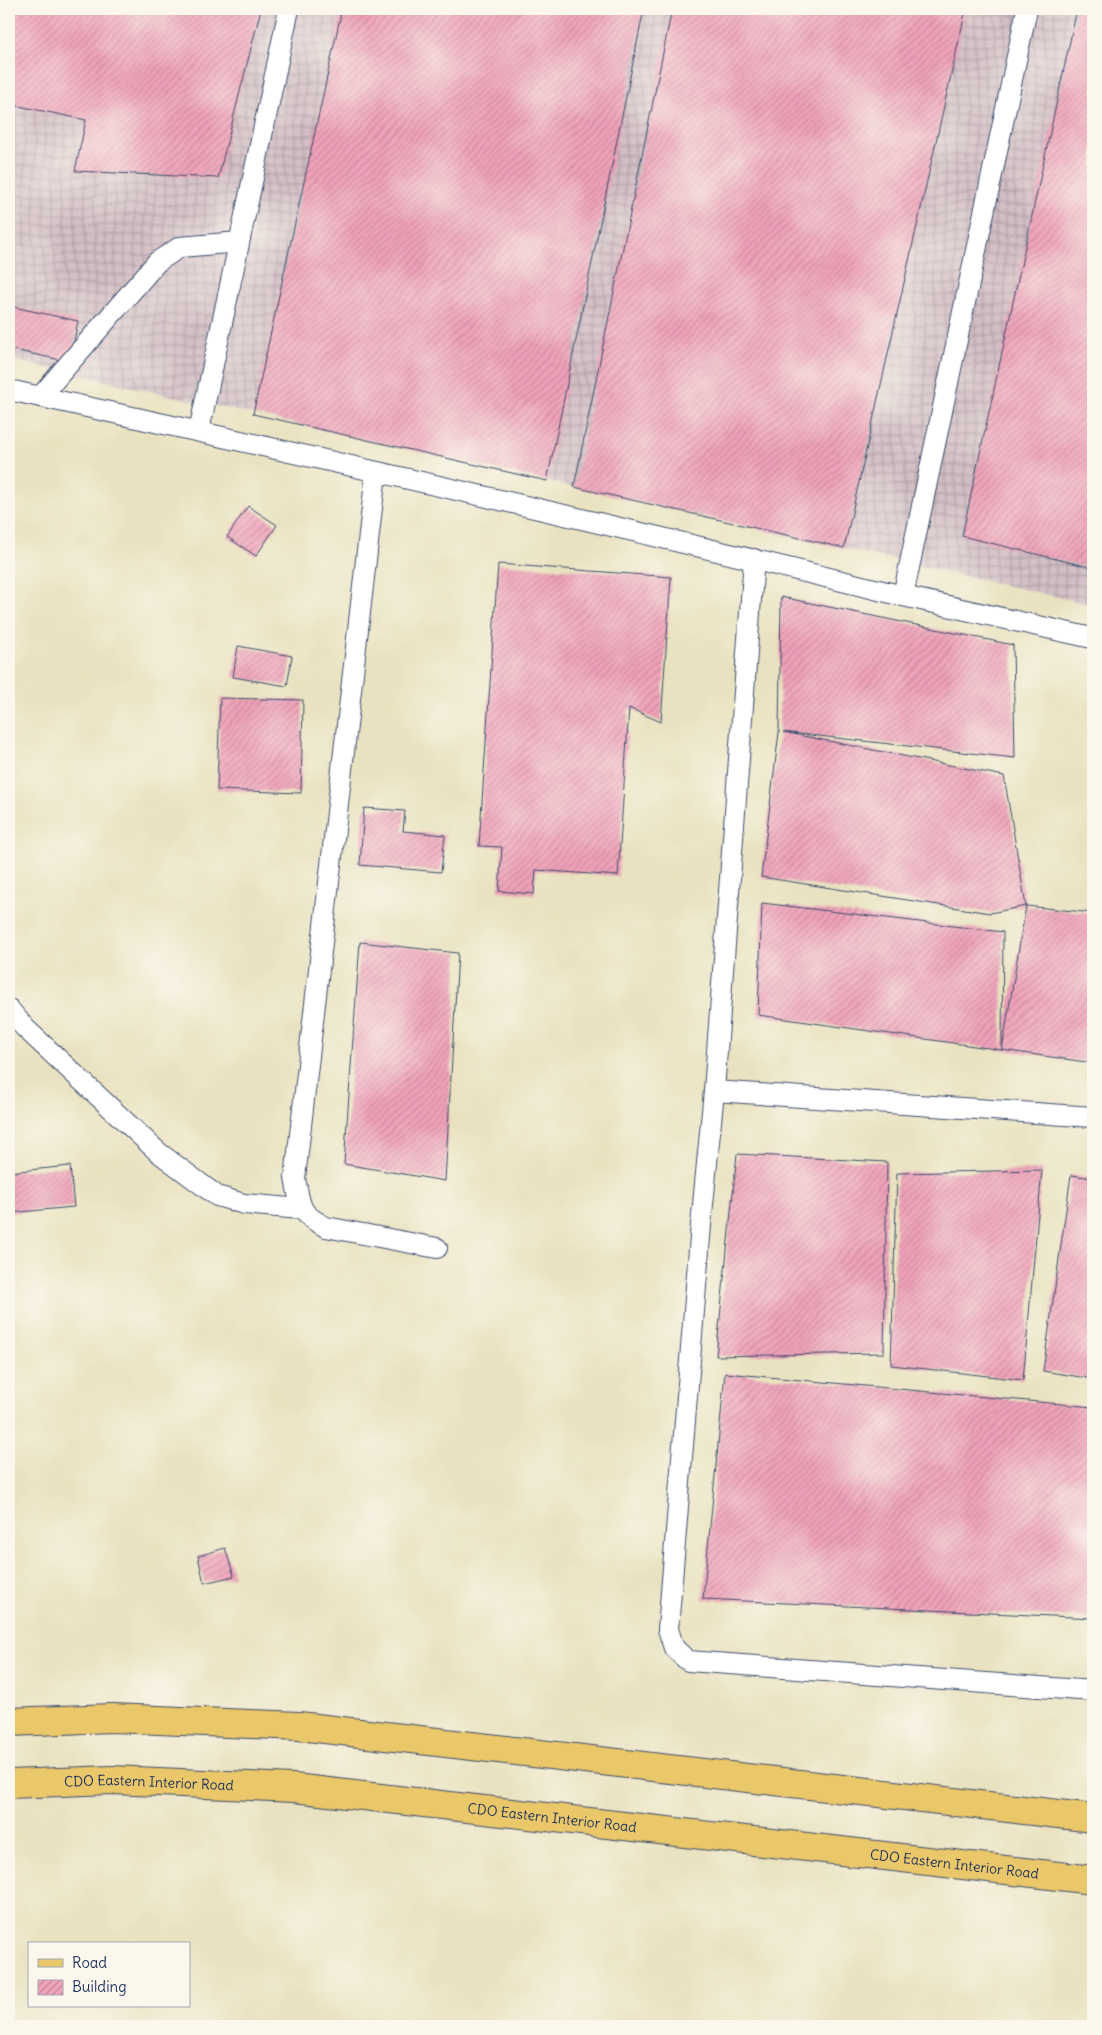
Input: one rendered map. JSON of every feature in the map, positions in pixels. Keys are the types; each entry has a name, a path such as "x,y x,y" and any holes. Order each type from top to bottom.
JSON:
{"main road":[{"path":"9,1722 112,1718 299,1726 1093,1818"},
{"name":"CDO Eastern Interior Road","path":"9,1784 112,1780 294,1788 1093,1880"}],"lane":[{"path":"199,431 289,9"},
{"path":"903,596 1027,9"},
{"path":"40,397 157,262 180,247 239,242"},
{"path":"9,390 199,431 754,559 903,596 1092,638"},
{"path":"376,473 295,1178 301,1209 310,1219 326,1227 437,1248"},
{"path":"754,559 714,1091 701,1224 668,1628 674,1648 688,1661 1093,1691"},
{"path":"9,1009 25,1028 158,1152 217,1196 244,1204 301,1209"},
{"path":"714,1091 1093,1117"}],"shaded area":[{"path":"9,9 1093,9 1093,605 9,359"}],"building":[{"path":"9,9 261,9 218,178 75,171 86,120 9,104"},
{"path":"342,9 644,9 547,481 253,414"},
{"path":"672,9 966,9 844,548 574,487"},
{"path":"1077,9 1093,9 1093,568 962,536"},
{"path":"9,306 78,321 70,362 9,349"},
{"path":"248,506 277,525 256,556 227,537"},
{"path":"498,564 671,577 661,722 629,708 618,876 536,870 534,894 499,891 502,847 479,846"},
{"path":"781,597 1013,645 1015,758 783,732 1004,776 1026,906 990,913 761,877 779,732"},
{"path":"238,646 292,656 287,686 233,677"},
{"path":"220,698 303,700 301,793 217,790"},
{"path":"364,808 405,811 403,831 445,835 441,872 360,865"},
{"path":"762,903 1003,932 1002,1050 758,1015"},
{"path":"1026,906 1093,913 1093,1063 1002,1050"},
{"path":"360,942 458,953 445,1181 344,1164"},
{"path":"737,1154 887,1162 884,1353 716,1356"},
{"path":"70,1166 74,1207 9,1213 9,1172"},
{"path":"1042,1170 1023,1380 891,1365 897,1173"},
{"path":"1071,1175 1093,1178 1093,1379 1043,1371"},
{"path":"725,1373 1093,1407 1093,1618 703,1599"},
{"path":"225,1548 234,1576 204,1583 198,1556"}]}
